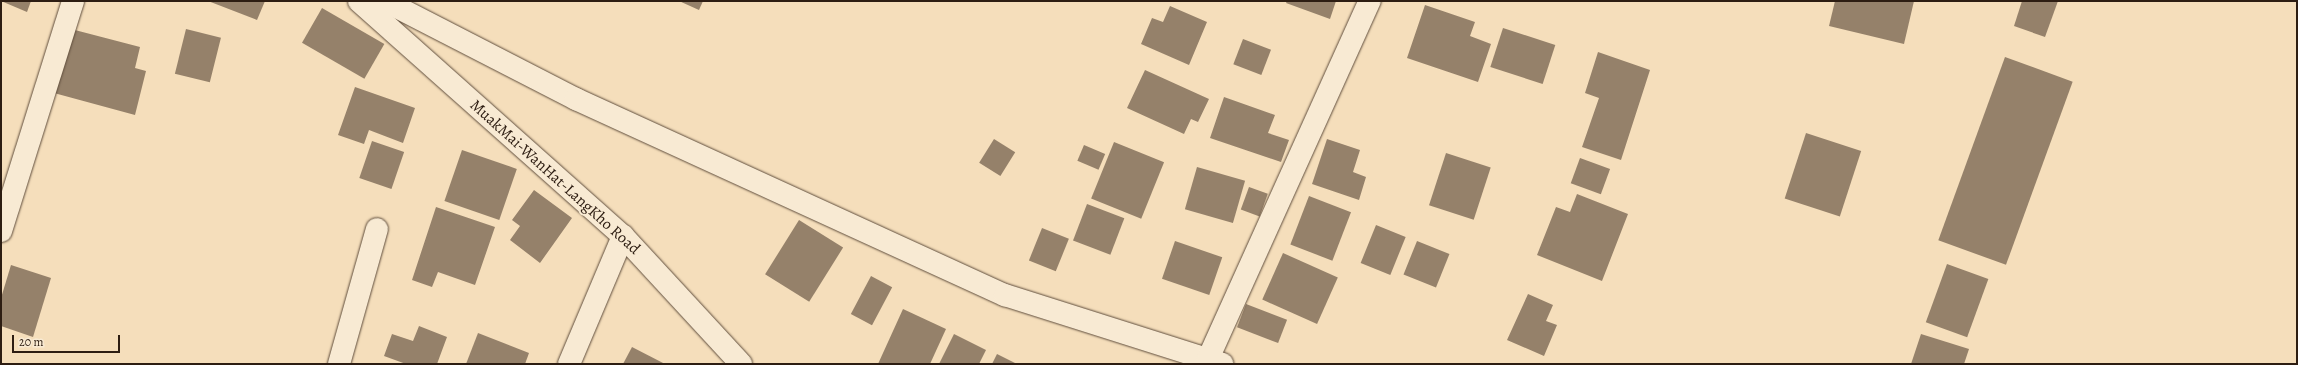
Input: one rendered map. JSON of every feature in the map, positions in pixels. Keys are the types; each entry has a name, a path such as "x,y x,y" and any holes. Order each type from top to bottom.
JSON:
{"street":[{"path":"1,231 73,1"},
{"name":"MuakMai-WanHat-LangKho Road","path":"359,1 623,236 741,364"},
{"path":"385,1 576,99 1005,296 1215,362 1370,1"},
{"path":"339,364 377,229"},
{"path":"569,364 623,236"}],"building":[{"path":"1,1 31,1 27,12"},
{"path":"208,1 265,1 257,20"},
{"path":"679,1 703,1 699,10"},
{"path":"1287,1 1336,1 1330,19 1286,3"},
{"path":"1835,1 1914,1 1904,44 1829,26"},
{"path":"2022,1 2058,1 2045,37 2014,26"},
{"path":"1425,5 1475,22 1470,36 1491,44 1478,82 1407,58"},
{"path":"1170,6 1207,22 1189,65 1141,44 1152,18 1163,22"},
{"path":"322,8 384,44 364,79 302,43"},
{"path":"1503,28 1555,45 1543,84 1490,67"},
{"path":"71,29 140,47 135,68 146,71 135,115 54,93"},
{"path":"186,29 221,38 210,82 175,74"},
{"path":"1243,39 1271,50 1261,75 1233,64"},
{"path":"1598,52 1650,70 1621,160 1582,147 1599,98 1585,93"},
{"path":"2005,57 2073,82 2006,265 1938,240"},
{"path":"1145,70 1209,99 1198,122 1191,119 1184,134 1127,108"},
{"path":"355,87 415,108 403,143 369,130 364,144 338,135"},
{"path":"1224,97 1275,115 1268,133 1289,140 1281,162 1210,138"},
{"path":"1806,133 1861,151 1840,217 1785,199"},
{"path":"994,139 1015,152 1000,176 979,163"},
{"path":"1327,139 1360,150 1353,172 1366,177 1359,200 1312,184"},
{"path":"372,141 404,152 391,189 359,178"},
{"path":"1114,142 1164,162 1141,219 1091,199"},
{"path":"1084,145 1105,154 1099,170 1077,161"},
{"path":"462,150 517,169 499,220 444,201"},
{"path":"1446,153 1491,168 1474,220 1429,205"},
{"path":"1580,158 1610,169 1601,194 1571,183"},
{"path":"1197,167 1245,181 1233,223 1185,209"},
{"path":"1249,187 1268,194 1260,216 1241,210"},
{"path":"534,190 572,218 540,263 510,240 520,226 512,220"},
{"path":"1577,194 1628,214 1602,281 1537,255 1556,207 1570,212"},
{"path":"1309,196 1351,212 1332,261 1290,245"},
{"path":"1087,204 1124,218 1110,255 1073,240"},
{"path":"436,207 495,227 475,285 438,272 432,287 412,280"},
{"path":"799,220 843,248 809,302 765,274"},
{"path":"1376,225 1406,237 1390,275 1361,263"},
{"path":"1042,228 1069,239 1056,271 1029,260"},
{"path":"1175,241 1222,257 1209,295 1162,279"},
{"path":"1417,241 1449,254 1436,287 1404,274"},
{"path":"1283,253 1338,277 1317,324 1262,300"},
{"path":"1947,264 1988,279 1967,337 1926,322"},
{"path":"11,265 51,278 33,337 1,326 1,298"},
{"path":"871,276 892,287 872,325 851,314"},
{"path":"1528,294 1553,305 1546,321 1557,325 1544,356 1507,340"},
{"path":"1246,304 1287,320 1278,343 1237,327"},
{"path":"903,309 946,329 930,364 878,364"},
{"path":"419,326 447,337 437,364 406,364 384,356 392,334 413,341"},
{"path":"478,333 529,353 525,364 466,364"},
{"path":"954,334 986,350 979,364 939,364"},
{"path":"1921,334 1969,349 1964,364 1911,364"},
{"path":"632,347 665,364 623,364"},
{"path":"997,354 1017,364 992,364"}]}
